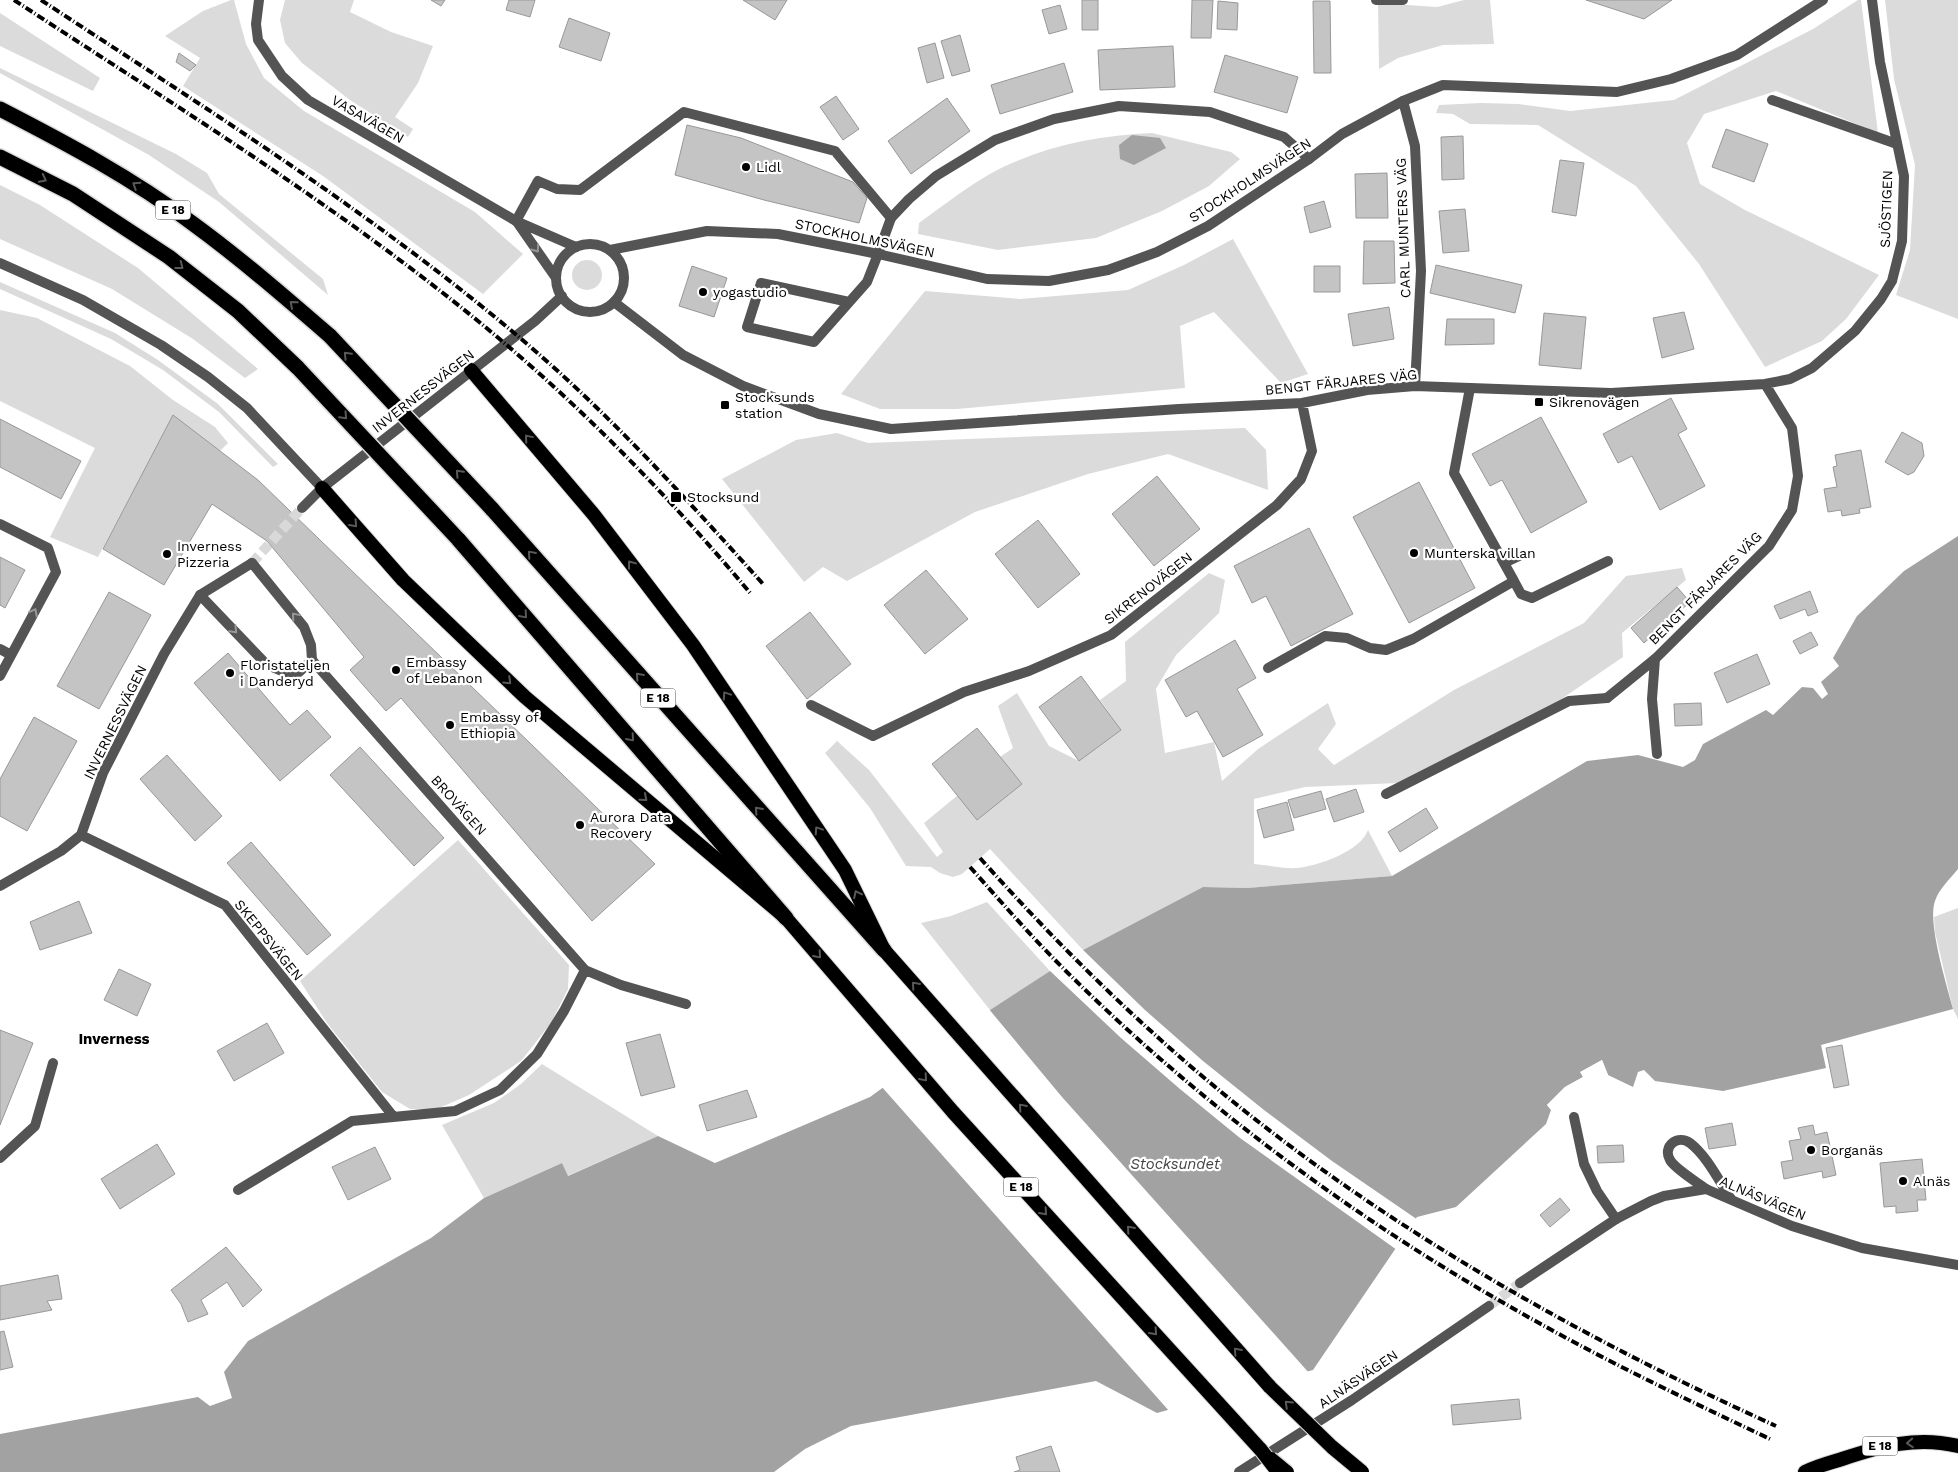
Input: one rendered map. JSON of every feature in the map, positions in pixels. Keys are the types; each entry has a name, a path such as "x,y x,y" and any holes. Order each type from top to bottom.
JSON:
{"highway":[{"name":"E 18","path":"0,108 95,158 192,222 266,281 330,336 492,509 1270,1387 1362,1472"},
{"name":"E 18","path":"0,157 73,194 169,257 238,311 298,368 458,539 953,1112 1261,1450 1278,1472"},
{"path":"471,370 594,515 693,645 845,870 884,950"},
{"path":"322,488 404,580 525,697 786,918"},
{"name":"E 18","path":"1805,1472 1878,1446 1909,1442 1941,1442 1958,1446"}],"main road":[{"path":"1261,1450 1288,1472"}],"street":[{"name":"VASAVÄGEN","path":"259,0 256,24 258,40 282,76 308,100 516,221 576,247"},
{"path":"1376,0 1403,0"},
{"name":"STOCKHOLMSVÄGEN","path":"610,250 707,231 778,234 987,279 1049,281 1108,270 1157,252 1208,226 1309,159 1342,134 1403,101 1442,85 1617,92 1671,79 1736,55 1823,0"},
{"name":"SJÖSTIGEN","path":"1764,384 1790,379 1812,368 1855,331 1882,299 1892,281 1902,241 1904,176 1880,62 1872,0"},
{"path":"1772,100 1897,144"},
{"name":"CARL MUNTERS VÄG","path":"1403,101 1415,146 1421,271 1415,386"},
{"path":"849,302 761,283 747,327 814,342 867,282 891,218 909,199 936,176 995,140 1054,119 1119,106 1210,112 1284,138 1309,159"},
{"path":"516,221 538,181 558,189 580,190 684,112 835,151 891,218"},
{"name":"VASAVÄGEN","path":"516,221 556,278"},
{"path":"588,244 599,245 610,250 622,266 624,278 622,289 614,302 604,309 592,312 570,305 562,296 556,278 558,266 564,256 576,247 588,244"},
{"path":"0,263 83,300 161,344 247,408 322,488"},
{"name":"INVERNESSVÄGEN","path":"302,508 322,488 471,370 536,322 562,296"},
{"name":"BENGT FÄRJARES VÄG","path":"614,302 683,355 743,386 819,414 891,429 1179,409 1302,403 1367,390 1415,386 1610,393 1764,384 1792,428 1798,476 1792,510 1769,546 1655,659 1607,698 1569,701 1386,794"},
{"path":"1470,388 1454,472 1521,594 1532,598 1608,560"},
{"name":"SIKRENOVÄGEN","path":"811,705 873,736 964,692 1029,671 1111,635 1277,505 1301,479 1312,451 1302,403"},
{"path":"0,524 48,548 56,572 0,676"},
{"path":"1504,563 1519,556"},
{"name":"INVERNESSVÄGEN","path":"81,835 103,773 164,654 200,596 252,563 304,627 311,645 312,660"},
{"path":"1268,668 1325,636 1347,638 1370,648 1386,650 1413,639 1514,581"},
{"path":"200,596 267,665 284,672 299,672 312,660"},
{"path":"0,649 11,655"},
{"path":"1655,659 1652,699 1657,754"},
{"name":"BROVÄGEN","path":"312,660 585,970"},
{"path":"0,886 61,852 81,835"},
{"name":"SKEPPSVÄGEN","path":"81,835 225,905 393,1116"},
{"path":"238,1190 352,1121 455,1111 500,1090 537,1054 564,1011 585,970 621,985 686,1004"},
{"path":"0,1158 35,1126 53,1063"},
{"path":"1574,1117 1584,1164 1596,1191 1616,1218"},
{"path":"1706,1189 1671,1162 1667,1153 1668,1147 1673,1142 1681,1140 1689,1142 1704,1159 1732,1199"},
{"name":"ALNÄSVÄGEN","path":"1520,1283 1616,1218 1664,1196 1706,1189 1792,1226 1862,1248 1958,1265"},
{"name":"ALNÄSVÄGEN","path":"1239,1472 1352,1400 1489,1306"}],"shaded area":[{"path":"234,0 246,44 264,78 304,111 475,212 523,254 483,294 323,176 183,86 200,58 165,36 203,11"},
{"path":"285,0 354,0 350,12 391,32 433,46 418,83 395,117 413,129 408,137 350,100 302,63 285,43 280,20"},
{"path":"1464,0 1490,0 1494,44 1443,45 1398,58 1379,69 1378,3 1437,7"},
{"path":"1858,0 1861,0 1878,133 1776,91 1704,114 1687,143 1700,184 1745,210 1879,275 1846,319 1822,341 1765,367 1699,264 1636,186 1538,125 1470,124 1453,114 1436,113 1439,105 1518,104 1570,111 1674,100 1813,29"},
{"path":"1885,0 1958,0 1958,319 1896,295 1910,250 1915,165 1894,79"},
{"path":"0,13 100,78 93,91 0,46"},
{"path":"0,68 176,154 207,173 219,194 323,279 328,295 219,202 149,155 0,73"},
{"path":"1152,133 1231,152 1240,159 1209,186 1162,211 1096,238 998,250 918,234 919,223 954,197 978,181 1017,161 1049,149 1083,141"},
{"path":"0,185 40,205 138,268 258,369 245,378 193,339 112,289 0,239"},
{"path":"1233,239 1308,374 1281,383 1214,312 1180,326 1185,388 957,409 880,409 841,394 925,291 1020,299 1128,290 1184,265"},
{"path":"587,260 593,261 601,269 601,281 593,289 587,290 581,289 573,281 572,275 573,269 581,261"},
{"path":"0,282 115,333 158,360 218,404 278,464 273,467 219,412 163,370 111,339 0,289"},
{"path":"0,310 37,318 130,366 173,400 215,427 228,443 220,451 173,416 98,557 50,537 95,448 0,401"},
{"path":"1245,428 1266,450 1268,490 1168,454 1088,474 975,512 847,581 823,567 804,582 722,479 796,440 837,433 868,443"},
{"path":"1682,568 1686,580 1622,633 1623,657 1560,700 1398,783 1305,787 1254,799 1254,864 1297,868 1327,861 1357,845 1364,838 1368,830 1392,876 1247,888 1203,887 1083,950 990,849 962,874 953,877 940,873 931,867 906,866 870,808 825,753 837,741 869,770 937,857 943,852 924,823 958,795 977,820 1022,784 1000,757 1013,748 998,706 1017,693 1049,746 1079,761 1121,730 1100,700 1126,681 1125,642 1209,573 1225,580 1219,613 1176,655 1156,689 1165,753 1214,742 1222,781 1258,749 1328,703 1336,724 1318,749 1334,765 1454,690 1584,623 1626,576"},
{"path":"458,840 569,965 568,989 551,1023 521,1061 469,1095 437,1109 410,1109 382,1092 327,1023 300,981"},
{"path":"987,902 1050,971 990,1010 921,923 951,916"},
{"path":"1958,908 1958,1019 1953,1009 1935,932 1934,917"},
{"path":"542,1064 658,1136 567,1176 562,1163 484,1198 442,1125 494,1103 521,1084"}],"water":[{"path":"1132,135 1160,138 1166,148 1134,165 1120,159 1119,145"},
{"name":"Stocksundet","path":"1958,536 1958,869 1939,892 1933,911 1939,954 1953,1009 1821,1045 1826,1068 1723,1091 1655,1081 1644,1070 1638,1072 1633,1087 1608,1075 1602,1060 1581,1072 1583,1077 1565,1087 1547,1105 1551,1110 1546,1124 1456,1207 1417,1217 1313,1370 1157,1413 1096,1381 851,1426 805,1449 774,1472 0,1472 0,1434 198,1397 210,1406 232,1398 224,1372 248,1341 431,1238 484,1198 562,1163 568,1176 658,1136 715,1163 870,1097 990,1010 1083,950 1203,887 1247,888 1392,876 1587,761 1638,755 1683,767 1695,760 1703,744 1766,710 1773,715 1802,687 1813,688 1822,699 1828,694 1821,682 1839,666 1833,658 1857,616 1904,571"}],"pier":[{"path":"1081,948 1145,1010 1203,1061 1332,1161 1418,1220 1397,1250 1240,1138 1121,1038 1048,969"},
{"path":"988,1008 1062,1097 1310,1374 1170,1412 881,1086"},
{"path":"1602,1060 1608,1075 1606,1076 1601,1064 1584,1073 1585,1079 1567,1089 1550,1105 1553,1112 1547,1105 1565,1087 1583,1077 1580,1072"}],"building":[{"path":"431,0 445,0 441,6"},
{"path":"509,0 535,0 530,17 506,10"},
{"path":"743,0 787,0 775,20"},
{"path":"1082,0 1098,0 1098,30 1082,30"},
{"path":"1192,0 1213,0 1211,38 1191,38"},
{"path":"1586,0 1672,0 1644,19"},
{"path":"1218,1 1238,3 1237,30 1217,29"},
{"path":"1313,1 1330,1 1331,73 1314,73"},
{"path":"1060,5 1067,29 1049,34 1042,10"},
{"path":"569,18 610,33 601,61 559,47"},
{"path":"960,35 970,71 952,76 941,41"},
{"path":"935,43 944,78 927,83 918,48"},
{"path":"1173,46 1175,87 1100,90 1098,50"},
{"path":"179,53 196,65 190,71 176,62"},
{"path":"1225,55 1298,77 1287,113 1214,92"},
{"path":"1064,63 1073,92 1000,114 991,85"},
{"path":"836,96 859,129 843,140 820,107"},
{"path":"947,98 970,131 911,174 888,141"},
{"name":"Lidl","path":"687,125 741,138 853,182 867,198 859,223 764,200 675,175"},
{"path":"1726,129 1768,144 1754,182 1712,167"},
{"path":"1463,136 1464,179 1442,180 1441,137"},
{"path":"1560,160 1584,163 1576,216 1552,212"},
{"path":"1387,173 1388,218 1356,218 1355,174"},
{"path":"1324,201 1331,227 1310,233 1304,207"},
{"path":"1465,209 1469,251 1443,253 1439,211"},
{"path":"1364,241 1394,241 1395,283 1363,284"},
{"path":"1436,265 1522,285 1515,313 1430,293"},
{"name":"yogastudio","path":"692,266 727,278 714,317 679,306"},
{"path":"1314,266 1340,266 1340,292 1314,292"},
{"path":"1389,307 1394,339 1353,346 1348,314"},
{"path":"1684,312 1694,349 1662,358 1653,318"},
{"path":"1544,313 1586,317 1581,369 1539,365"},
{"path":"1447,319 1494,319 1494,344 1445,345"},
{"path":"1671,398 1687,429 1678,434 1705,486 1660,510 1632,456 1618,463 1603,434"},
{"path":"173,415 258,480 655,864 592,921 401,698 386,711 350,670 364,657 267,541 212,504 164,585 103,549"},
{"path":"1541,417 1587,502 1531,533 1502,480 1490,486 1472,454"},
{"path":"0,419 81,461 61,499 0,467"},
{"path":"1902,432 1922,443 1924,456 1914,472 1908,475 1885,462"},
{"path":"1861,450 1871,507 1859,509 1860,513 1842,516 1841,510 1828,512 1824,489 1837,487 1833,467 1837,466 1835,455"},
{"path":"1157,476 1200,529 1154,566 1112,514"},
{"name":"Munterska villan","path":"1419,482 1475,588 1409,623 1353,517"},
{"path":"1038,520 1080,574 1038,608 995,554"},
{"path":"1309,528 1353,614 1291,646 1266,596 1252,603 1234,566"},
{"path":"0,557 25,570 5,608 0,605"},
{"path":"926,570 968,619 925,654 884,605"},
{"path":"1677,587 1690,602 1644,643 1631,628"},
{"path":"1810,591 1818,612 1808,616 1805,609 1780,619 1774,606"},
{"path":"109,592 151,615 99,709 57,686"},
{"path":"810,612 851,664 807,699 766,646"},
{"path":"1811,632 1818,645 1800,654 1793,641"},
{"path":"1235,640 1256,678 1237,689 1263,735 1223,757 1197,711 1186,717 1165,680"},
{"path":"228,653 290,725 307,710 331,737 280,781 194,683"},
{"path":"1757,654 1770,684 1727,703 1714,673"},
{"path":"1081,676 1121,730 1079,761 1039,707"},
{"path":"1701,703 1702,725 1675,726 1674,704"},
{"path":"34,717 77,741 27,831 0,816 0,779"},
{"path":"977,728 1022,784 977,820 932,764"},
{"path":"360,747 444,838 414,866 330,775"},
{"path":"167,755 222,816 195,841 140,779"},
{"path":"1356,789 1364,812 1334,822 1326,799"},
{"path":"1321,791 1326,809 1294,818 1288,800"},
{"path":"1287,802 1294,830 1264,838 1257,810"},
{"path":"1426,808 1438,828 1400,852 1388,832"},
{"path":"251,842 331,935 307,955 227,863"},
{"path":"79,901 92,933 40,950 30,922"},
{"path":"119,969 151,984 137,1016 104,1000"},
{"path":"267,1023 284,1053 234,1081 217,1051"},
{"path":"0,1030 33,1043 0,1125"},
{"path":"660,1034 675,1087 641,1096 626,1043"},
{"path":"1842,1045 1849,1085 1834,1088 1826,1048"},
{"path":"747,1090 757,1117 707,1131 699,1105"},
{"path":"1732,1123 1736,1145 1709,1149 1705,1128"},
{"name":"Borganäs","path":"1813,1125 1815,1135 1827,1132 1836,1175 1823,1178 1822,1171 1784,1179 1781,1162 1793,1160 1789,1141 1801,1139 1798,1128"},
{"path":"157,1144 175,1174 120,1209 101,1179"},
{"path":"1623,1145 1624,1162 1598,1163 1597,1146"},
{"path":"375,1147 391,1179 348,1200 332,1167"},
{"name":"Alnäs","path":"1922,1159 1926,1200 1917,1200 1918,1211 1896,1213 1896,1206 1884,1207 1880,1163"},
{"path":"1560,1198 1570,1210 1550,1227 1540,1215"},
{"path":"226,1247 262,1290 243,1307 227,1282 201,1300 208,1314 188,1322 181,1304 171,1290"},
{"path":"58,1275 62,1299 47,1301 52,1310 0,1320 0,1286"},
{"path":"4,1331 13,1367 0,1370 0,1332"},
{"path":"1519,1399 1521,1419 1453,1425 1451,1405"},
{"path":"1051,1446 1060,1472 1014,1472 1020,1470 1016,1457"}],"tunnel":[{"path":"252,563 302,508"},
{"path":"1489,1306 1520,1283"}],"railway":[{"path":"14,0 308,194 423,277 478,321 551,384 621,451 720,557 751,594"},
{"path":"41,0 282,159 457,286 547,361 611,422 763,584"},
{"path":"980,858 1031,913 1138,1020 1261,1124 1330,1175 1400,1223 1547,1311 1622,1352 1776,1426"},
{"path":"970,867 1072,977 1125,1027 1179,1075 1294,1166 1353,1208 1476,1287 1567,1339 1770,1439"}],"place":[{"name":"Lidl","path":"746,167"},
{"name":"yogastudio","path":"703,292"},
{"name":"Sikrenovägen","path":"1539,402"},
{"name":"Stocksunds station","path":"725,405"},
{"name":"Stocksund","path":"676,497"},
{"name":"Munterska villan","path":"1414,553"},
{"name":"Inverness Pizzeria","path":"167,554"},
{"name":"Embassy of Lebanon","path":"396,670"},
{"name":"Floristateljen i Danderyd","path":"230,673"},
{"name":"Embassy of Ethiopia","path":"450,725"},
{"name":"Aurora Data Recovery","path":"580,825"},
{"name":"Borganäs","path":"1811,1150"},
{"name":"Alnäs","path":"1903,1181"}],"district":[{"name":"Inverness","path":"114,1039"}]}
